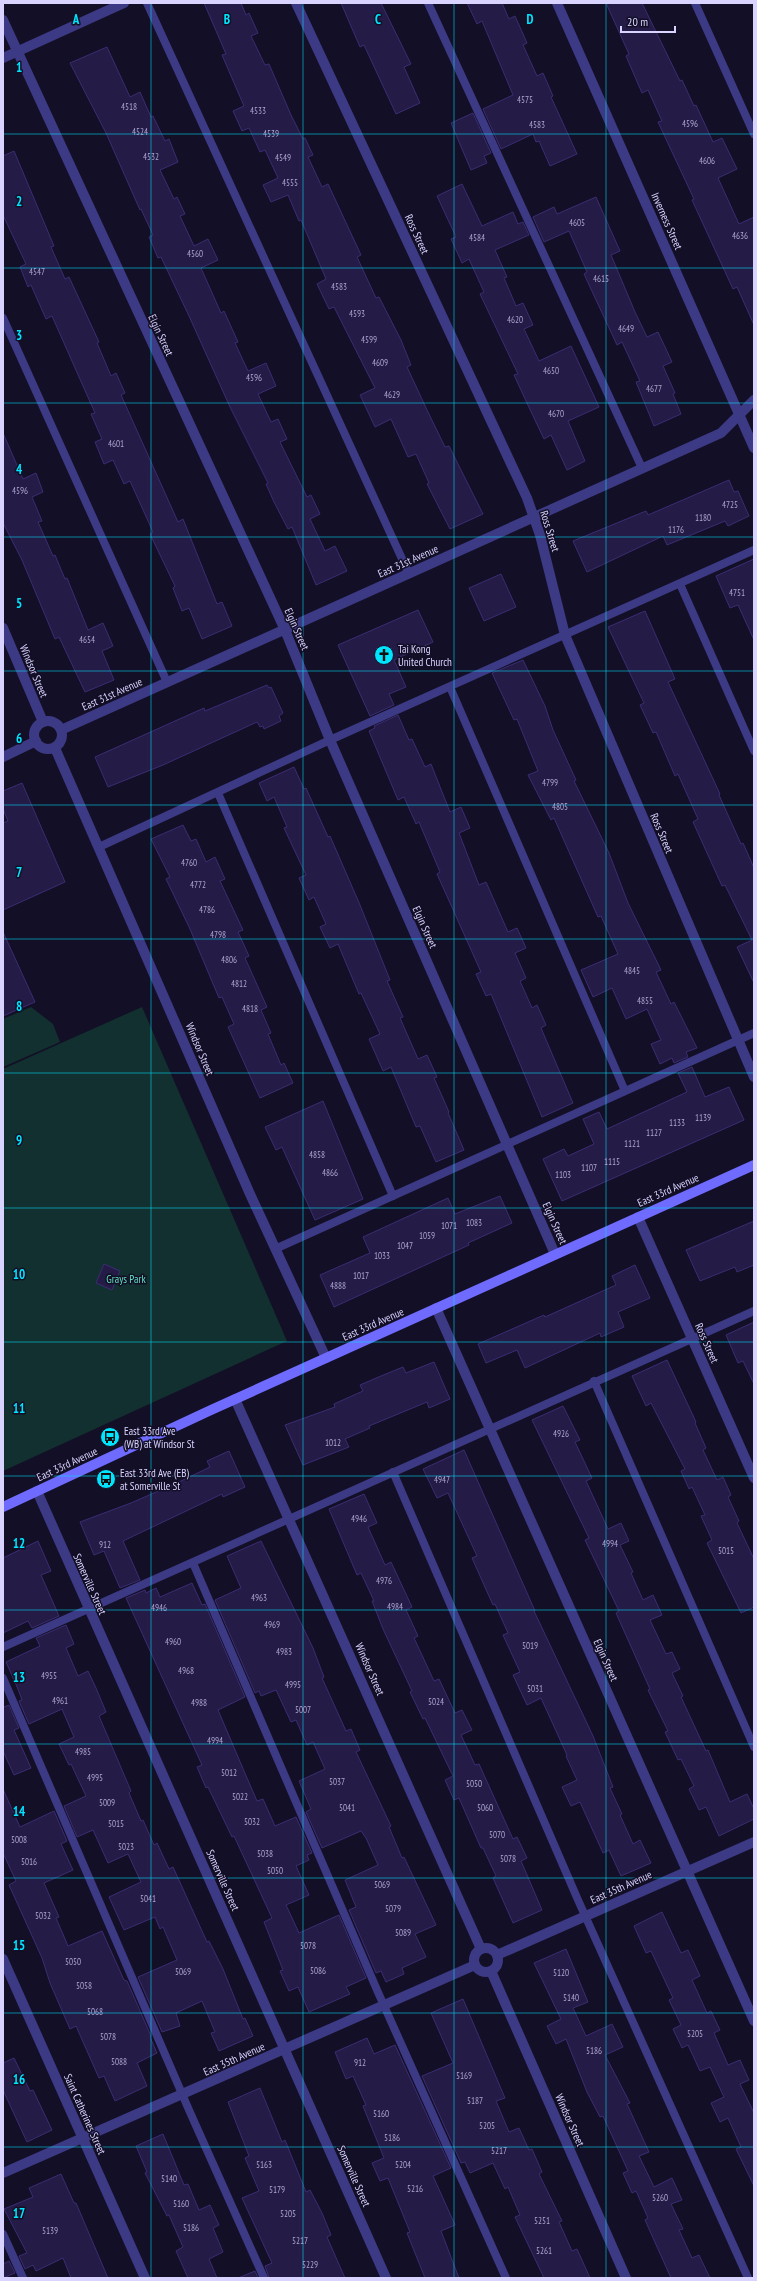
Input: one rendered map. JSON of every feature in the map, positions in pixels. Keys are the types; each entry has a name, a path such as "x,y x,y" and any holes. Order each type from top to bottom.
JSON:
{"street":[{"path":"3,58 124,3"},
{"name":"Ross Street","path":"296,3 534,517 565,635 754,1077"},
{"name":"Inverness Street","path":"557,3 754,448"},
{"name":"Elgin Street","path":"3,20 285,630 330,740 555,1254"},
{"name":"East 31st Avenue","path":"61,730 721,433 754,400"},
{"name":"Windsor Street","path":"3,628 43,722"},
{"path":"43,722 54,722 61,730 62,740 54,748 44,748 36,741 35,730 43,722"},
{"path":"3,757 36,741"},
{"name":"Windsor Street","path":"54,748 275,1249 326,1358"},
{"name":"East 33rd Avenue","path":"3,1507 235,1399 754,1165"},
{"name":"Ross Street","path":"638,1217 754,1478"},
{"name":"Elgin Street","path":"436,1308 754,2021"},
{"name":"Windsor Street","path":"235,1399 290,1519 481,1949"},
{"name":"Somerville Street","path":"37,1491 386,2278"},
{"name":"East 35th Avenue","path":"497,1955 754,1842"},
{"path":"489,1948 497,1955 496,1966 491,1971 480,1971 475,1965 475,1953 481,1949 489,1948"},
{"name":"Saint Catherines Street","path":"3,1960 144,2278"},
{"name":"East 35th Avenue","path":"3,2174 475,1965"},
{"name":"Windsor Street","path":"491,1971 626,2278"}],"lane":[{"path":"147,3 409,574"},
{"path":"428,3 642,468"},
{"path":"695,3 754,134"},
{"path":"3,318 167,682"},
{"path":"98,847 218,793 330,740 754,550"},
{"path":"680,584 754,751"},
{"path":"450,687 625,1091"},
{"path":"218,793 393,1196"},
{"path":"275,1249 754,1033"},
{"path":"3,1646 193,1563 489,1428 754,1311"},
{"path":"594,1381 754,1747"},
{"path":"393,1472 586,1916 748,2278"},
{"path":"193,1563 384,2005 506,2278"},
{"path":"3,1678 183,2095 264,2278"},
{"path":"3,2234 23,2278"}],"green space":[{"path":"31,1007 53,1024 60,1042 3,1067 3,1019"},
{"name":"Grays Park","path":"142,1007 287,1341 3,1471 3,1069"}],"building":[{"path":"204,3 241,3 246,15 249,13 258,33 251,36 265,65 269,64 291,115 313,155 308,157 322,187 328,184 361,255 357,257 376,298 379,297 401,340 411,365 407,367 427,410 445,447 449,446 483,514 450,529 427,484 429,483 416,454 408,457 391,419 375,427 360,395 375,388 334,307 329,309 317,284 326,279 301,220 299,221 288,195 271,202 263,185 278,178 265,150 260,152 249,128 242,131 233,111 244,106 222,55 226,54"},
{"path":"341,3 381,3 411,64 404,67 420,103 396,114 364,45 360,47"},
{"path":"467,3 502,3 509,19 515,16 527,43 523,45 537,76 543,73 553,96 551,97 577,154 550,166 539,141 536,142 533,134 501,149 483,109 513,95 482,21 477,24"},
{"path":"606,3 642,3 680,81 682,80 694,106 696,105 713,142 722,138 737,169 718,178 739,224 754,217 754,325 737,287 733,289 692,200 694,199 658,122 662,121 648,90 642,93 626,56 629,54"},
{"path":"107,47 130,97 140,92 151,117 153,116 165,141 169,139 178,162 160,170 174,199 177,197 185,214 180,216 194,246 208,239 218,260 201,268 221,313 224,311 238,342 235,343 248,371 266,363 276,386 258,394 271,422 278,419 287,439 280,442 307,497 311,495 320,514 310,519 325,551 335,546 347,571 316,585 292,527 288,529 274,502 266,484 268,483 230,407 161,257 158,258 149,237 153,235 141,209 140,210 106,133 70,63"},
{"path":"473,113 491,153 484,156 487,163 471,170 451,123"},
{"path":"14,151 54,246 51,247 65,279 69,277 99,342 97,343 111,376 116,373 125,393 121,395 178,522 183,519 217,604 222,602 232,626 202,639 189,608 182,611 173,588 175,586 150,534 153,532 130,481 124,484 113,460 104,464 95,442 102,439 91,414 95,413 52,316 46,319 31,285 28,287 20,267 26,264 3,215 3,156"},
{"path":"462,184 482,226 513,212 518,224 523,222 529,235 495,250 507,277 504,278 516,306 523,303 533,325 524,329 539,361 571,346 599,407 568,421 585,461 567,470 551,435 544,439 526,401 514,375 518,374 480,294 484,292 469,259 462,263 451,239 456,237 437,196"},
{"path":"596,197 620,251 611,255 635,312 647,337 658,332 672,362 663,366 675,393 673,394 681,414 654,426 636,382 640,381 622,342 617,345 584,274 587,272 569,231 544,242 533,217 554,207 557,214"},
{"path":"3,433 23,479 36,473 43,492 32,497 42,521 38,522 53,556 55,555 65,579 67,578 88,630 103,623 113,646 102,651 114,680 85,692 59,637 55,639 22,560 3,523"},
{"path":"729,480 734,492 738,491 749,516 728,526 725,521 667,545 663,536 587,572 573,541 646,511 648,515"},
{"path":"754,559 754,640 738,605 730,608 716,576"},
{"path":"501,574 516,607 484,621 469,588"},
{"path":"418,610 433,642 394,660 406,687 389,694 394,705 370,716 338,645"},
{"path":"645,611 675,679 668,682 720,794 719,795 741,844 743,843 754,868 754,983 737,947 752,940 725,885 722,886 693,822 698,819 678,774 675,776 656,732 653,733 640,705 644,703 608,627"},
{"path":"523,660 545,706 553,730 576,780 574,781 609,853 628,903 661,970 656,972 671,1004 674,1002 697,1048 686,1052 688,1057 674,1063 672,1058 660,1064 651,1044 661,1040 647,1009 626,1019 612,988 593,997 581,970 618,954 601,916 598,917 554,818 551,820 528,775 538,771 517,719 514,720 492,673"},
{"path":"267,685 269,688 271,687 283,713 279,716 281,721 264,729 263,726 260,727 257,722 163,765 108,787 95,757 204,708 205,711"},
{"path":"398,715 409,740 412,739 425,767 431,764 450,812 461,807 470,828 459,833 479,885 486,882 508,932 517,928 526,948 515,953 526,978 520,981 532,1008 537,1005 546,1025 541,1028 573,1103 542,1117 491,994 486,996 476,974 481,972 437,874 440,872 419,822 416,824 404,797 398,800 369,731 375,728 374,726"},
{"path":"294,767 304,789 306,788 328,837 330,836 360,905 390,980 387,981 403,1017 400,1018 418,1059 427,1055 437,1077 434,1078 464,1150 436,1162 420,1126 416,1127 391,1067 383,1071 369,1039 380,1034 361,993 359,994 338,944 330,948 320,927 326,924 314,897 309,900 299,878 306,875 284,828 287,827 274,797 267,801 259,783"},
{"path":"22,783 65,882 3,910 3,823 8,821 3,809 3,791"},
{"path":"183,825 191,841 196,839 206,862 215,857 225,879 220,881 243,930 238,932 249,956 245,958 267,1007 261,1010 271,1033 268,1034 281,1065 284,1063 293,1083 260,1098 228,1027 234,1024 222,997 219,998 190,929 166,879 170,877 151,839"},
{"path":"3,932 35,1002 3,1016"},
{"path":"692,1067 705,1097 729,1087 744,1120 562,1201 543,1159 564,1149 568,1156 594,1144 583,1119 599,1112 607,1129 687,1092 678,1073"},
{"path":"323,1101 363,1199 315,1220 282,1147 276,1150 265,1127"},
{"path":"500,1196 512,1223 468,1243 469,1245 334,1307 320,1275 370,1253 363,1237 448,1198 455,1214"},
{"path":"754,1221 754,1265 737,1272 735,1267 700,1281 686,1250"},
{"path":"104,1264 120,1271 112,1290 96,1283"},
{"path":"635,1265 650,1298 618,1312 624,1327 601,1337 600,1333 525,1368 517,1350 486,1363 478,1344 544,1315 545,1317 616,1285 612,1276"},
{"path":"754,1322 754,1384 743,1361 738,1363 726,1335"},
{"path":"667,1360 696,1422 695,1423 706,1448 703,1450 717,1480 723,1477 731,1495 728,1497 739,1521 737,1523 754,1559 754,1607 741,1613 707,1543 712,1540 701,1516 705,1515 692,1487 689,1489 681,1471 685,1469 651,1403 646,1406 632,1376"},
{"path":"434,1362 450,1399 429,1408 427,1402 369,1426 370,1428 345,1439 349,1447 303,1465 285,1425 335,1407 334,1404 363,1391 360,1385 381,1376 403,1367 406,1373"},
{"path":"563,1406 580,1440 575,1442 592,1478 586,1481 608,1529 621,1523 629,1541 620,1545 633,1572 631,1573 643,1600 653,1595 662,1615 650,1620 666,1654 672,1652 680,1669 672,1673 683,1696 681,1697 706,1751 708,1750 730,1802 747,1794 754,1809 754,1819 719,1836 706,1807 699,1810 689,1789 694,1786 681,1759 678,1760 665,1732 668,1731 648,1690 650,1689 616,1613 619,1611 585,1540 589,1538 532,1420"},
{"path":"464,1450 534,1611 593,1736 613,1787 610,1788 622,1814 620,1815 633,1844 640,1840 651,1863 621,1876 609,1850 603,1853 580,1802 571,1806 562,1787 577,1780 566,1756 567,1755 541,1698 527,1705 513,1675 520,1672 503,1635 508,1633 495,1604 493,1605 472,1558 477,1556 448,1493 437,1498 423,1469"},
{"path":"229,1451 245,1487 223,1497 222,1494 123,1541 140,1580 120,1588 104,1551 94,1555 80,1522 131,1503 181,1481 210,1467 207,1461"},
{"path":"364,1494 377,1523 368,1527 385,1565 391,1562 412,1607 406,1610 418,1636 414,1638 434,1681 439,1679 455,1713 462,1710 472,1730 461,1735 475,1765 479,1764 513,1839 517,1837 527,1858 521,1861 542,1910 513,1923 493,1878 496,1876 483,1848 481,1848 459,1798 454,1800 445,1780 453,1776 425,1718 423,1719 410,1692 412,1691 383,1629 372,1601 374,1601 361,1573 357,1575 329,1509"},
{"path":"38,1541 51,1571 41,1575 59,1616 32,1628 28,1621 3,1633 3,1558"},
{"path":"261,1541 313,1648 324,1677 322,1678 346,1731 351,1729 360,1750 356,1752 391,1826 389,1827 402,1858 404,1857 436,1925 415,1934 426,1957 402,1968 404,1974 386,1982 381,1971 376,1973 349,1910 356,1907 345,1880 378,1865 366,1838 361,1831 322,1848 306,1812 311,1809 299,1781 325,1769 313,1742 307,1745 296,1720 291,1722 276,1690 261,1696 259,1691 255,1693 215,1600 241,1588 227,1556"},
{"path":"192,1583 202,1605 205,1604 245,1697 218,1710 257,1801 263,1799 275,1826 296,1817 312,1853 307,1855 309,1860 296,1866 309,1895 286,1905 299,1933 339,1915 366,1978 346,1987 350,1994 309,2012 298,1987 289,1991 280,1971 283,1970 264,1922 272,1918 234,1836 232,1837 208,1787 206,1788 197,1767 202,1765 126,1598 145,1590 146,1593 156,1588 160,1597"},
{"path":"66,1625 74,1644 66,1648 78,1676 88,1671 96,1688 106,1712 99,1716 131,1791 129,1793 141,1821 143,1820 154,1845 157,1843 169,1869 173,1867 207,1942 209,1941 223,1969 243,2019 245,2018 253,2036 219,2051 211,2033 215,2032 202,2001 176,2013 180,2026 162,2032 138,1977 177,1960 163,1927 160,1929 155,1917 124,1930 109,1897 141,1882 128,1854 108,1863 93,1830 77,1837 64,1806 86,1796 71,1764 69,1765 59,1744 74,1737 62,1709 29,1724 19,1701 22,1700 6,1662 40,1646 36,1638"},
{"path":"3,1705 4,1707 9,1705 19,1728 14,1730 31,1768 14,1775 3,1751"},
{"path":"3,1789 20,1827 54,1811 67,1841 61,1844 73,1870 44,1883 59,1917 56,1918 68,1946 102,1931 124,1980 127,1981 151,2036 150,2037 157,2053 137,2063 147,2086 115,2101 104,2076 99,2078 76,2026 70,2029 50,1983 42,1958 9,1885 16,1881 3,1853"},
{"path":"662,1912 681,1953 688,1950 700,1976 692,1980 707,2013 711,2011 720,2030 714,2033 728,2065 740,2060 749,2080 740,2084 754,2113 754,2186 736,2149 741,2147 728,2118 720,2122 711,2103 724,2097 710,2067 700,2071 688,2045 682,2048 673,2029 681,2025 669,2000 673,1998 651,1951 646,1953 634,1926"},
{"path":"566,1949 588,2002 573,2008 586,2036 612,2024 623,2047 605,2055 630,2103 627,2104 649,2152 639,2156 654,2187 672,2178 682,2200 671,2204 683,2229 679,2230 692,2258 699,2255 710,2278 671,2278 645,2220 648,2218 636,2191 632,2193 623,2173 628,2171 603,2116 600,2117 587,2092 566,2039 556,2044 547,2026 561,2019 534,1963"},
{"path":"463,1999 505,2098 496,2101 509,2132 519,2128 529,2150 532,2149 542,2172 539,2174 562,2221 559,2222 572,2251 577,2249 590,2278 544,2278 515,2217 520,2215 508,2187 505,2189 493,2163 470,2173 465,2162 461,2163 422,2076 453,2063 431,2013"},
{"path":"367,2038 374,2054 395,2045 451,2168 433,2176 455,2225 441,2231 459,2278 425,2278 407,2233 410,2232 388,2178 380,2181 372,2163 384,2158 363,2106 366,2105 353,2076 346,2079 335,2052"},
{"path":"14,2058 30,2091 33,2090 52,2130 27,2142 3,2090 3,2063"},
{"path":"260,2088 282,2142 285,2140 306,2192 310,2190 322,2213 331,2235 327,2237 345,2278 269,2278 265,2266 272,2263 242,2198 259,2191 245,2158 249,2156 228,2102"},
{"path":"163,2134 184,2185 188,2184 199,2210 210,2205 219,2225 213,2228 223,2252 209,2259 217,2278 188,2278 176,2251 183,2247 169,2215 167,2216 145,2173 147,2172 136,2146"},
{"path":"61,2174 74,2203 76,2203 108,2278 71,2278 63,2258 36,2271 33,2265 25,2269 19,2256 27,2253 4,2209 33,2197 29,2188"},
{"path":"9,2261 15,2273 3,2278 3,2264"},
{"path":"255,2271 258,2278 238,2278"}],"place":[{"name":"Tai Kong United Church","path":"384,655"},
{"name":"East 33rd Ave (WB) at Windsor St","path":"110,1437"},
{"name":"East 33rd Ave (EB) at Somerville St","path":"106,1479"}]}
